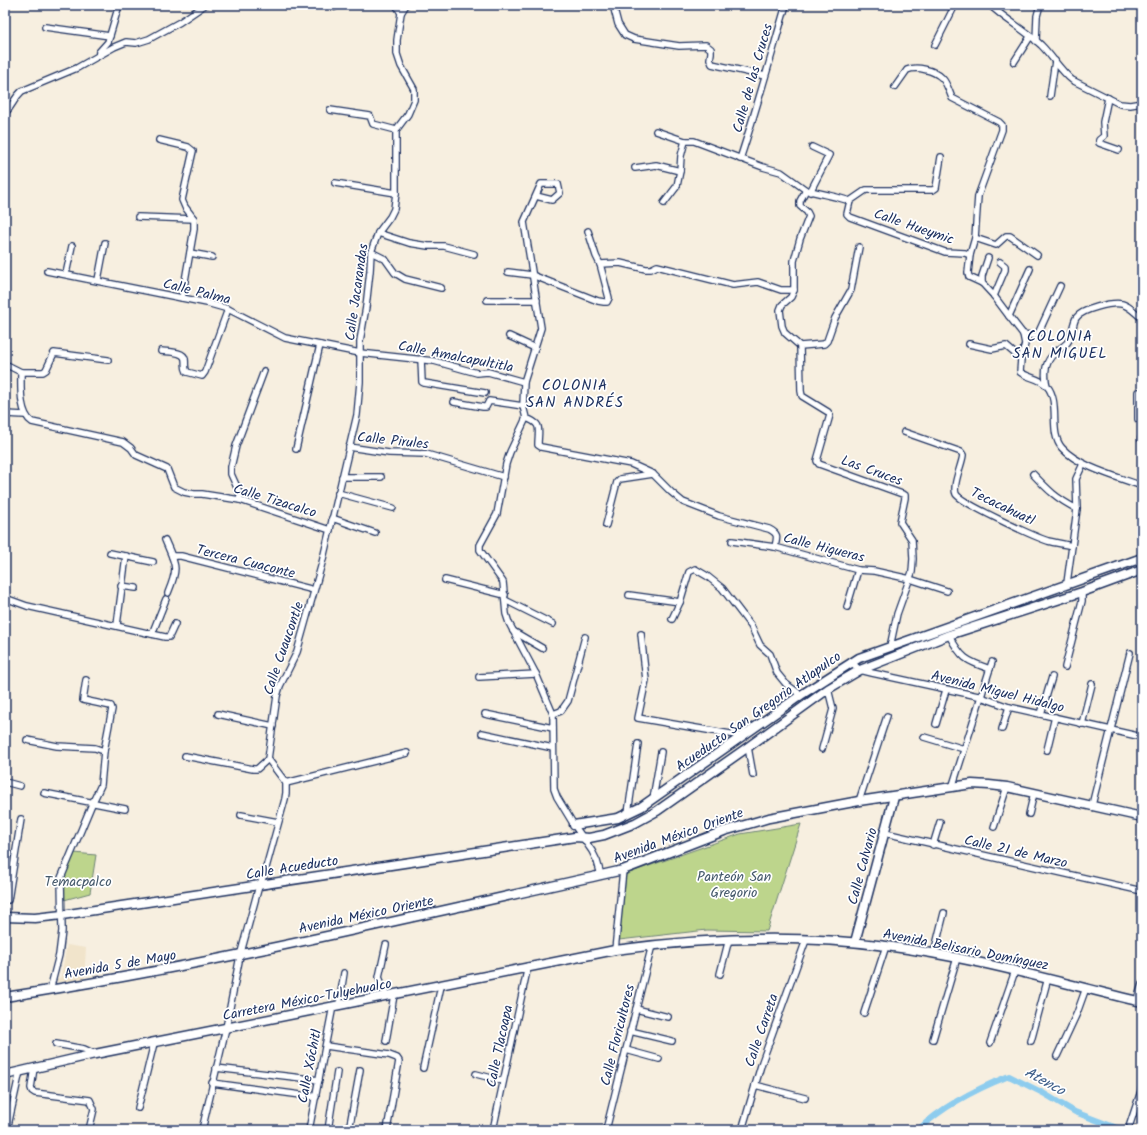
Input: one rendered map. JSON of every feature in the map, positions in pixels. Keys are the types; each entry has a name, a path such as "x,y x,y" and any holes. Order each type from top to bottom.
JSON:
{"main road":[{"name":"Acueducto San Gregorio Atlapulco","path":"574,825 609,820 628,813 653,800 800,695 851,662 870,653 1142,558"},
{"name":"Acueducto San Gregorio Atlapulco","path":"583,837 588,838 604,835 646,817 748,748 828,689 860,670 949,635 1082,592 1142,570"},
{"name":"Avenida México Oriente","path":"240,956 623,870 746,824 792,813 859,802 981,784 1007,787 1142,816"},
{"name":"Calle Calvario","path":"855,942 894,797"},
{"name":"Calle Acueducto","path":"5,917 35,918 62,915 259,886 575,836 583,837"},
{"name":"Avenida Belisario Domínguez","path":"615,950 652,945 729,939 855,942 934,953 1048,978 1139,1001"},
{"name":"Carretera México-Tulyehualco","path":"6,1074 95,1054 441,986 528,966 615,950"},
{"name":"Avenida 5 de Mayo","path":"5,997 240,956"}],"street":[{"path":"99,54 108,42 119,5"},
{"path":"5,113 9,109 15,97 22,91 70,72 99,54 121,44 136,43 149,39 180,22 205,5"},
{"path":"396,5 401,13"},
{"path":"330,110 370,116 373,124 396,130 408,114 414,100 414,89 398,61 397,54 397,40 401,13 406,5"},
{"path":"613,5 618,24 625,35 634,39 679,46 706,45 711,49 710,59 712,64 765,76"},
{"name":"Calle de las Cruces","path":"740,159 761,94 786,5"},
{"path":"935,45 955,5"},
{"path":"990,5 998,13 1036,41 1072,80 1120,104 1130,106 1142,103"},
{"path":"1036,41 1037,16 1040,5"},
{"path":"45,27 110,36"},
{"path":"1014,62 1030,36"},
{"path":"1050,96 1055,61"},
{"path":"895,87 906,70 913,68 931,72 942,77 948,86 952,98 999,122 1002,125 1002,130 978,196 975,238 970,256"},
{"path":"1108,98 1103,122 1104,136 1099,140 1099,143 1119,150"},
{"name":"Calle Jacarandas","path":"360,364 360,341 366,307 371,252 378,232 390,217 394,209 396,193 396,130"},
{"path":"656,131 685,141 694,141 740,159 781,172 808,191 836,196 850,201 866,190 933,190 936,188 941,157"},
{"path":"160,140 188,147 193,151 182,200 185,207 194,219 194,229 182,298"},
{"path":"664,203 677,186 681,156 685,141"},
{"path":"812,147 828,155 808,191 800,201 800,206 809,216 800,239 794,261 794,290 791,297 782,305 780,310 782,326 786,333 800,346 824,344 827,341 835,318 851,290 859,247"},
{"path":"635,168 656,166 680,170"},
{"path":"335,183 396,193"},
{"path":"536,196 524,222 542,328 524,382 523,406 526,418 510,452 497,514 480,545 480,550 503,582 506,614 513,631 536,674 553,714 554,789 574,825 592,851 601,875"},
{"name":"Calle Hueymic","path":"850,201 848,214 850,217 945,252 965,253 970,256 969,277 982,283 994,296 1023,334"},
{"path":"138,217 194,219"},
{"path":"508,272 532,275 607,302 609,298 600,264 588,231"},
{"path":"378,232 409,243 428,246 444,246 474,254"},
{"path":"975,238 996,245 1006,236 1010,236 1038,255"},
{"path":"98,280 105,243"},
{"path":"66,274 72,246"},
{"path":"190,252 212,257"},
{"path":"371,252 384,259 395,273 405,279 440,288"},
{"path":"982,283 982,276 988,258"},
{"path":"994,296 1006,266 1000,262"},
{"path":"600,264 620,263 646,269 651,269 657,266 733,285 758,282 781,290 794,290"},
{"path":"1009,316 1030,269"},
{"name":"Calle Palma","path":"47,271 182,298 228,310 285,338 360,353"},
{"path":"1047,386 1020,372 1021,359 1025,344 1023,334 1037,336 1060,286"},
{"path":"487,300 537,300"},
{"path":"1142,318 1130,308 1122,304 1109,304 1079,314 1067,343 1053,355 1047,363 1045,377 1054,408 1056,439 1062,448 1083,464 1142,486"},
{"path":"162,351 181,354 184,356 187,372 202,376 228,310"},
{"path":"509,336 535,348"},
{"path":"969,344 992,349 1006,346 1021,359"},
{"path":"296,449 320,345"},
{"name":"Las Cruces","path":"800,346 802,396 828,412 830,415 817,461 819,464 905,495 906,498 900,522 912,540 912,572 897,614 890,647"},
{"path":"5,364 21,372 43,372 46,370 54,353 108,360"},
{"name":"Calle Amalcapultitla","path":"360,353 421,359 450,365 477,373 488,372 524,382"},
{"path":"421,359 422,382 424,384 485,393"},
{"name":"Calle Cuaucontle","path":"268,759 280,686 297,652 330,530 360,397 360,364"},
{"path":"240,500 240,494 231,474 231,467 236,446 264,371"},
{"path":"5,414 25,415 23,407 21,372"},
{"path":"1138,419 1138,392 1142,393"},
{"path":"454,402 483,408 486,407 489,401 523,406"},
{"name":"Calle Tizacalco","path":"25,415 32,422 127,444 136,455 167,469 174,487 184,492 240,500 330,530"},
{"path":"526,418 538,424 538,444 541,447 631,464 653,474 683,502 719,516 769,528 775,532 777,536 775,547"},
{"name":"Tecacahuatl","path":"904,432 961,452 964,455 955,486 956,493 961,500 985,513 1047,541 1072,546"},
{"name":"Calle Pirules","path":"349,448 389,453 426,454 504,477"},
{"path":"1067,584 1077,509 1076,479 1083,464"},
{"path":"606,525 617,482 620,479 653,474"},
{"path":"1033,474 1052,494 1077,509"},
{"path":"342,477 381,477"},
{"path":"338,493 393,508"},
{"path":"332,518 376,533"},
{"path":"152,634 176,572 175,564 165,540"},
{"name":"Calle Higueras","path":"732,540 775,547 858,570 874,571 910,578 947,591"},
{"path":"110,553 153,562"},
{"path":"117,625 126,556"},
{"name":"Tercera Cuaconte","path":"172,556 181,556 314,590"},
{"path":"672,619 680,602 689,572 692,570 700,571 722,588 751,626 760,644 770,654 777,673 786,684 800,695"},
{"path":"848,607 858,570"},
{"path":"445,580 505,597 553,624"},
{"path":"121,586 136,588"},
{"path":"1065,667 1082,602 1082,592"},
{"path":"629,595 680,602"},
{"path":"5,598 27,606 169,637 175,624"},
{"path":"513,631 542,648"},
{"path":"641,634 646,680 638,718 742,736"},
{"path":"949,635 957,650 966,659 990,669"},
{"path":"553,714 561,710 568,701 585,637"},
{"path":"1092,805 1130,653"},
{"name":"Avenida Miguel Hidalgo","path":"851,662 860,670 981,698 1082,724 1142,737"},
{"path":"952,788 992,662"},
{"path":"480,677 536,674"},
{"path":"1041,714 1052,677"},
{"path":"50,990 61,943 61,878 101,785 104,751 112,709 111,706 84,701 82,698 86,680"},
{"path":"1082,724 1092,684"},
{"path":"822,749 832,709 828,689"},
{"path":"936,724 946,690"},
{"path":"1002,729 1009,706"},
{"path":"218,714 273,726"},
{"path":"485,714 553,728"},
{"path":"859,802 888,716"},
{"path":"1047,750 1055,717"},
{"path":"482,733 553,748"},
{"path":"924,737 964,749"},
{"path":"27,740 57,746 95,748 104,751"},
{"path":"628,813 638,744"},
{"path":"748,748 753,776"},
{"path":"653,800 661,752"},
{"path":"286,783 407,753"},
{"path":"185,756 256,769 268,759 286,783 285,799 240,956 226,1028 202,1130"},
{"path":"5,782 20,786"},
{"path":"994,827 1007,787"},
{"path":"44,793 92,804 125,809"},
{"path":"1029,814 1034,793"},
{"path":"241,815 278,822"},
{"path":"7,900 21,819"},
{"path":"934,844 940,822"},
{"name":"Calle 21 de Marzo","path":"885,833 1142,891"},
{"path":"615,950 623,870"},
{"path":"934,953 944,913"},
{"path":"720,974 729,939"},
{"name":"Calle Carreta","path":"742,1130 762,1062 806,940"},
{"path":"386,945 379,977 390,995 386,1041"},
{"name":"Calle Floricultores","path":"606,1130 652,945"},
{"path":"864,1012 886,946"},
{"path":"933,1039 957,958"},
{"name":"Calle Tlacoapa","path":"493,1130 528,966"},
{"path":"990,1043 1015,971"},
{"name":"Calle Xóchitl","path":"309,1130 326,1046 344,973"},
{"path":"1031,1041 1048,978"},
{"path":"1139,1001 1142,984"},
{"path":"423,1068 441,986"},
{"path":"1057,1056 1077,1014 1086,988"},
{"path":"636,1009 668,1017"},
{"path":"630,1031 672,1041"},
{"path":"138,1108 154,1043"},
{"path":"56,1044 84,1049 95,1054"},
{"path":"326,1046 389,1055 398,1058 399,1061 387,1130"},
{"path":"626,1050 659,1060"},
{"path":"34,1068 31,1088 35,1093 90,1100 94,1109 89,1130"},
{"path":"216,1068 319,1080"},
{"path":"349,1130 360,1070"},
{"path":"7,1130 20,1071"},
{"path":"328,1130 336,1072"},
{"path":"5,1086 6,1074"},
{"path":"476,1074 503,1081"},
{"path":"212,1083 316,1097"},
{"path":"755,1085 805,1098"},
{"path":"1130,1124 1142,1088"}],"shaded area":[{"path":"67,945 86,948 84,980 57,982 57,979 61,977"}],"green space":[{"name":"Panteón San Gregorio","path":"801,824 767,931 707,930 619,940 626,874 740,834"},
{"name":"Temacpalco","path":"74,853 96,855 90,893 64,900 63,879"}],"waterway":[{"name":"Atenco","path":"918,1130 928,1121 961,1098 1009,1076 1043,1093 1075,1112 1122,1130"}],"district":[{"name":"COLONIA SAN MIGUEL","path":"1060,344"},
{"name":"COLONIA SAN ANDRÉS","path":"575,394"}]}
